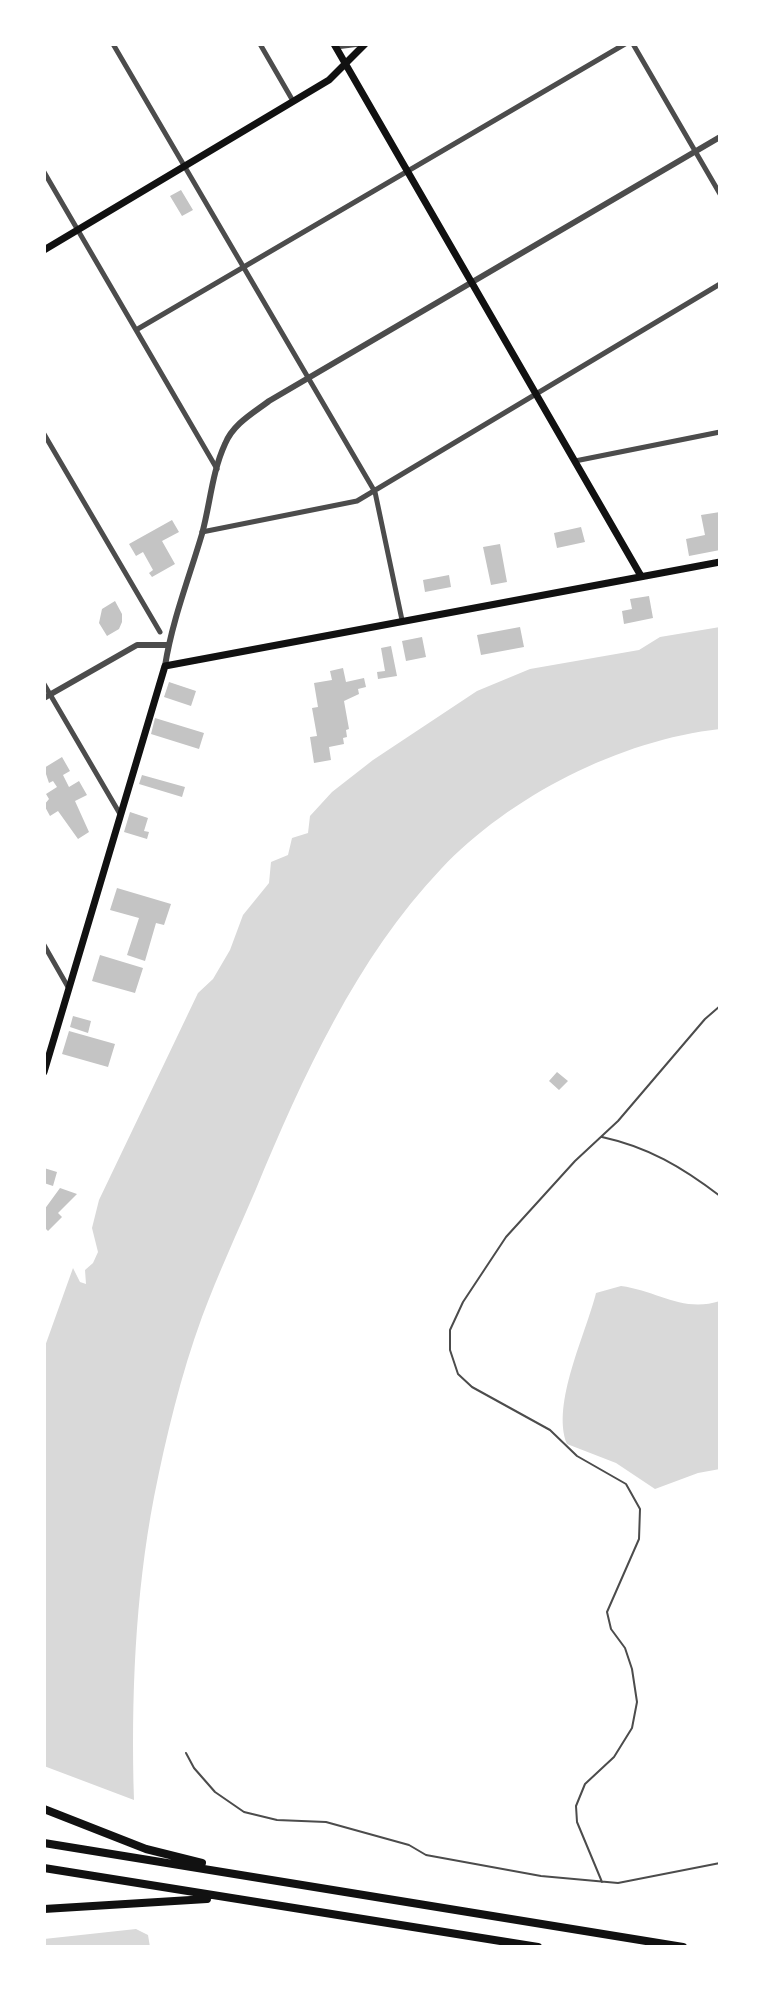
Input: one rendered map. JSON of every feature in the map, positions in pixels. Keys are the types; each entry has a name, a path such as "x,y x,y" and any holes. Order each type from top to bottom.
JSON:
{"highway":[{"path":"44,1809 146,1849 245,1875"},
{"path":"44,1843 683,1947"},
{"path":"44,1868 538,1947"},
{"path":"44,1909 166,1899 234,1899"}],"main road":[{"path":"44,250 293,102 346,65 363,44"},
{"path":"335,46 641,576"},
{"path":"44,1072 165,666 720,562"}],"street":[{"path":"113,44 375,492 402,620"},
{"path":"260,44 293,102"},
{"path":"335,46 363,44"},
{"path":"136,330 625,44"},
{"path":"633,44 720,194"},
{"path":"165,666 168,645 225,442 237,425 307,379 720,137"},
{"path":"44,172 217,469"},
{"path":"202,532 336,506 375,492 720,284"},
{"path":"575,461 720,432"},
{"path":"44,434 160,632"},
{"path":"47,696 137,645 168,645"},
{"path":"44,684 47,696 121,816"},
{"path":"44,945 68,987"}],"lane":[{"path":"602,1882 577,1822 576,1806 585,1784 614,1757 632,1728 637,1702 631,1661 611,1629 607,1612 639,1539 640,1509 626,1484 577,1456 550,1430 472,1387 458,1374 450,1350 450,1330 463,1302 506,1237 720,1006"},
{"path":"600,1137 649,1150 671,1161 720,1196"},
{"path":"186,1753 194,1768 215,1792 244,1812 277,1820 326,1822 409,1845 413,1851 426,1855 541,1876 618,1883 720,1863"}],"shaded area":[{"path":"720,627 720,729 644,745 606,759 533,796 500,818 469,842 411,903 383,941 334,1020 292,1105 208,1301 169,1429 142,1572 134,1686 134,1800 44,1766 44,1349 73,1268 80,1282 86,1284 85,1270 98,1252 92,1228 99,1200 198,993 213,979 230,950 243,915 269,883 271,862 288,855 292,838 308,833 310,816 332,792 373,760 477,691 530,669 639,650 660,637"},
{"path":"621,1286 682,1303 720,1301 720,1469 698,1473 655,1489 616,1463 567,1444 563,1409 596,1293"},
{"path":"136,1929 148,1935 150,1947 44,1947 44,1939"}],"building":[{"path":"181,190 193,210 182,216 170,196"},
{"path":"720,512 720,550 689,556 686,539 705,535 701,515"},
{"path":"172,520 179,532 162,541 175,564 152,577 149,573 153,570 143,552 136,556 129,544"},
{"path":"581,527 585,542 557,548 554,533"},
{"path":"500,544 507,582 491,585 483,547"},
{"path":"449,575 451,587 425,592 423,580"},
{"path":"649,596 653,618 624,624 622,611 632,609 630,599"},
{"path":"115,601 122,614 122,622 119,629 107,636 99,623 102,609"},
{"path":"520,627 524,647 481,655 477,635"},
{"path":"422,637 426,657 406,661 402,641"},
{"path":"391,646 397,676 378,679 377,672 385,671 381,648"},
{"path":"343,668 346,682 364,678 366,687 358,689 359,694 344,701 349,729 346,730 347,737 343,738 344,744 329,747 331,760 314,763 310,737 317,736 312,708 318,707 314,683 332,680 330,671"},
{"path":"169,682 196,691 191,706 164,697"},
{"path":"155,718 204,733 199,749 151,734"},
{"path":"62,757 70,771 63,775 69,787 79,781 87,795 75,801 89,832 78,839 58,811 50,816 44,805 49,799 46,794 57,787 53,781 49,783 44,768"},
{"path":"142,775 185,787 182,797 139,784"},
{"path":"130,812 148,818 144,831 149,832 147,839 124,832"},
{"path":"117,888 171,904 164,925 156,923 145,961 127,955 139,918 110,910"},
{"path":"100,955 143,968 135,993 92,981"},
{"path":"73,1016 91,1021 88,1033 70,1027"},
{"path":"69,1031 115,1044 108,1067 62,1054"},
{"path":"557,1072 568,1081 559,1090 549,1081"},
{"path":"44,1168 57,1172 53,1186 44,1183"},
{"path":"60,1188 77,1194 58,1213 62,1217 48,1231 44,1227 44,1210"}]}
